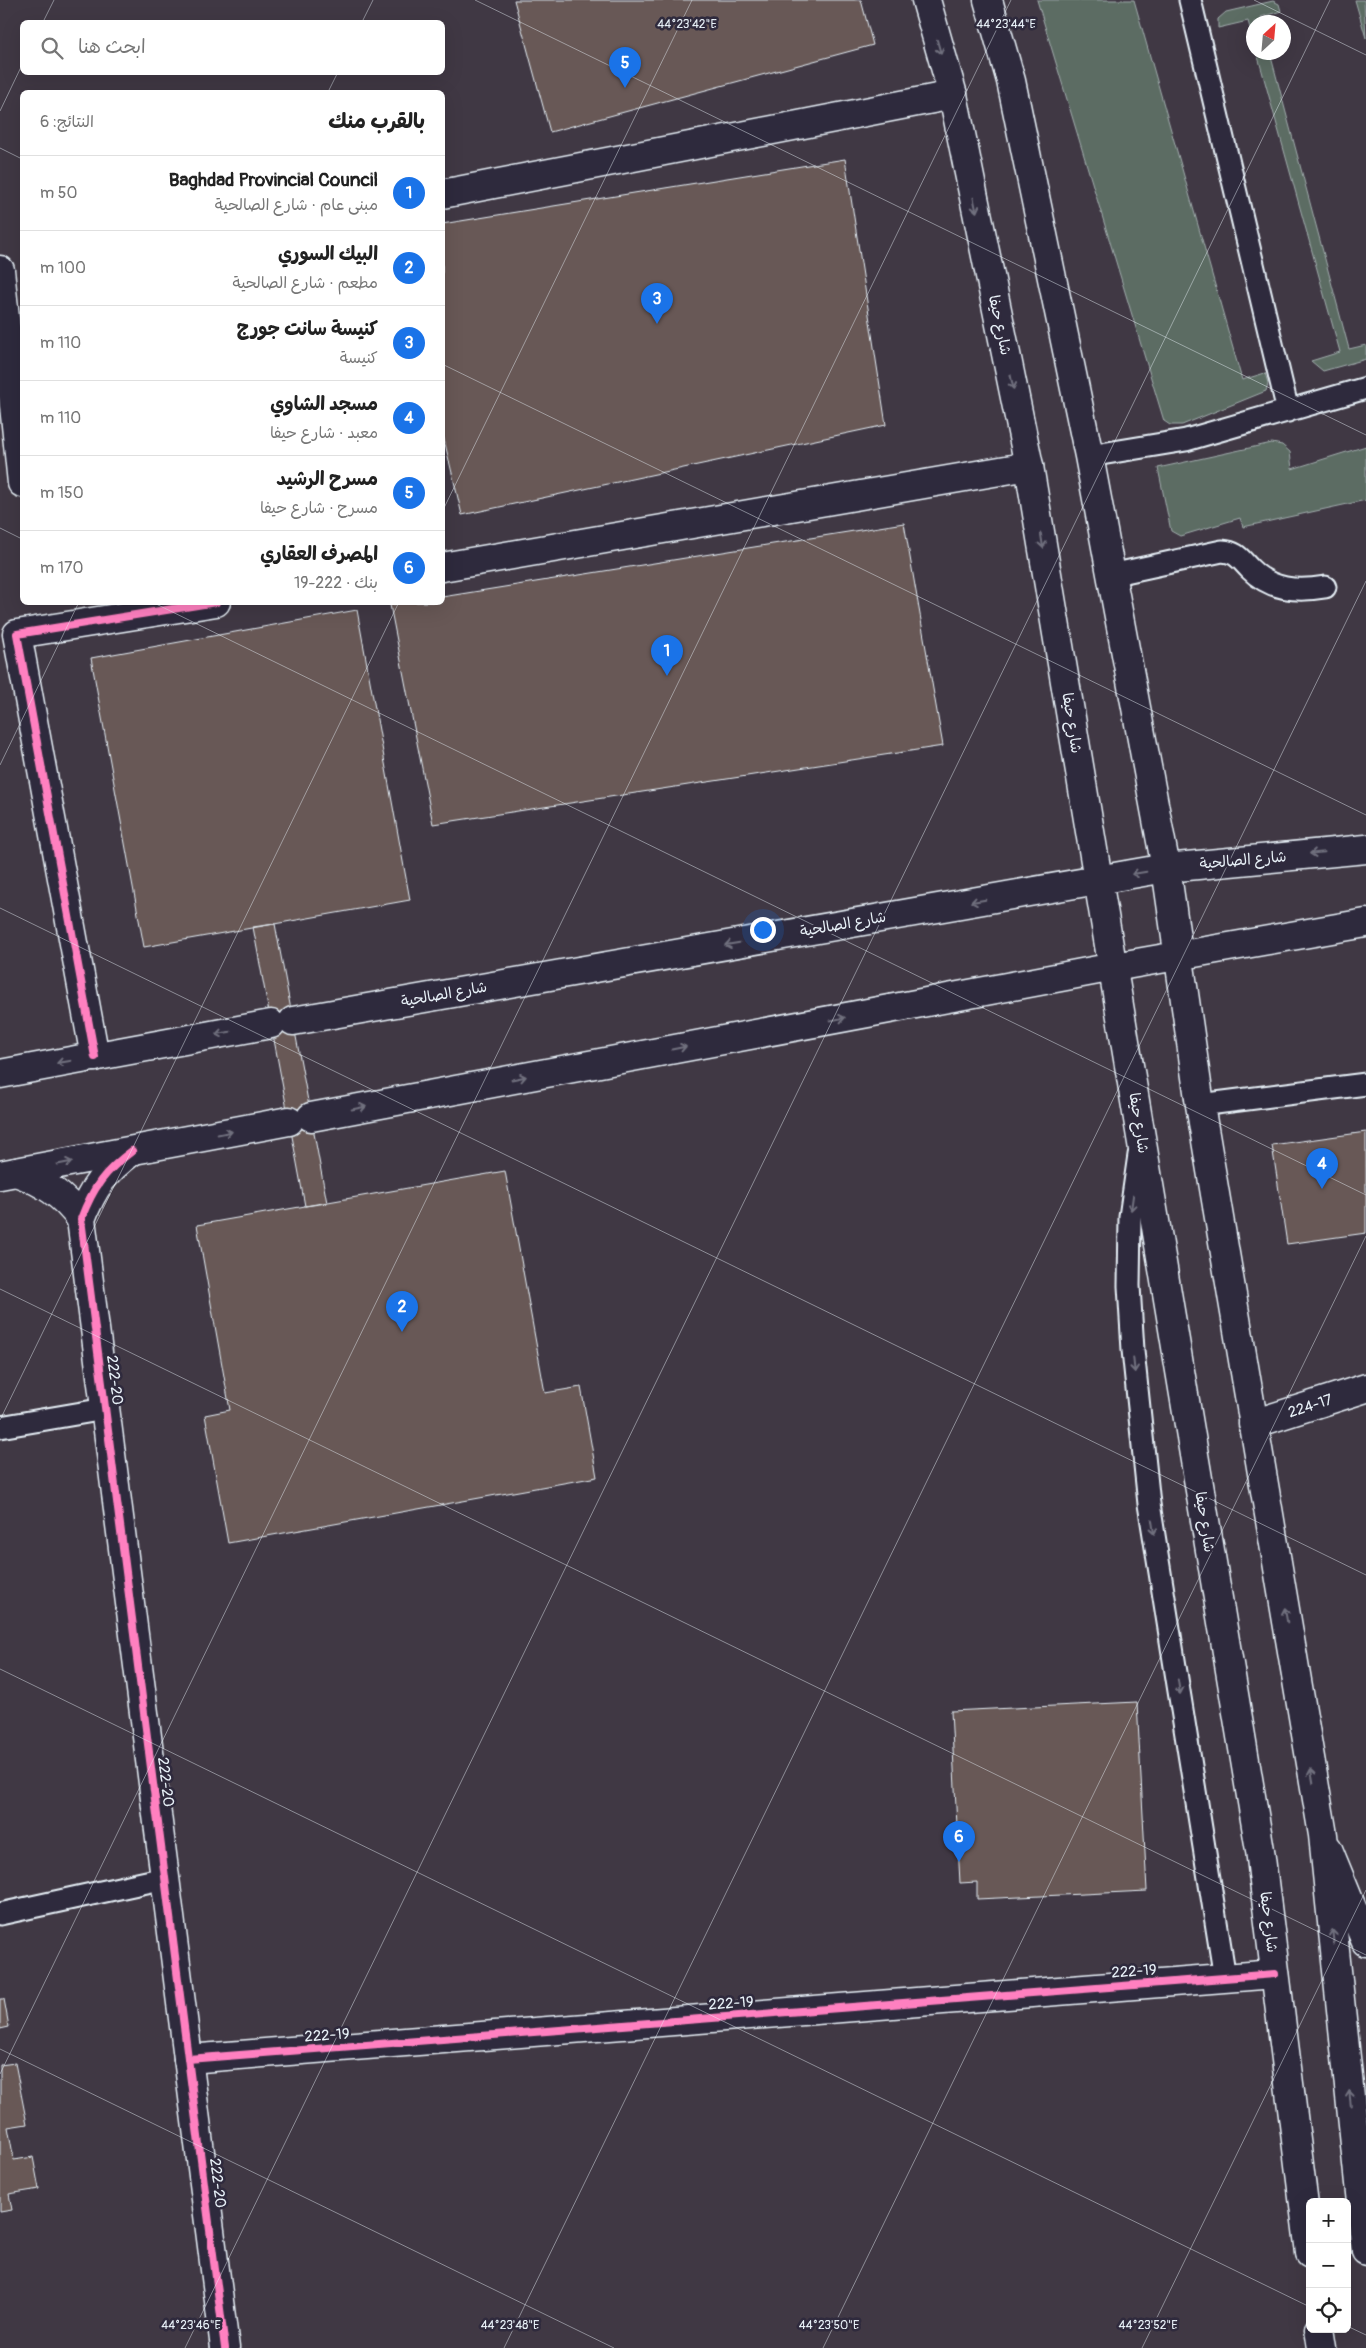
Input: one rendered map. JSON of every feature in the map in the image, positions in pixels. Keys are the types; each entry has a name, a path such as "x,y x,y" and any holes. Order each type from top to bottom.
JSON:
{"main road":[{"name":"شارع حيفا","path":"926,0 953,95 1029,466 1260,1850 1309,2243"},
{"path":"988,0 1011,81 1089,456 1166,868 1200,1104 1322,1835 1366,2251"},
{"path":"445,193 953,95"},
{"path":"0,270 20,464"},
{"path":"445,566 1029,466"},
{"path":"95,1057 17,634 197,605"},
{"name":"شارع الصالحية","path":"0,1074 1166,868 1366,849"},
{"path":"8,1174 1114,967 1180,957 1366,923"},
{"path":"81,1219 89,1198 100,1180 114,1164 132,1151"},
{"path":"8,1174 35,1179 53,1189 68,1202 81,1219"},
{"name":"222-20","path":"81,1219 225,2348"},
{"name":"224-17","path":"1253,1424 1366,1388"},
{"path":"1322,1835 1366,1942"},
{"name":"222-19","path":"188,2059 1275,1974"},
{"path":"1320,2333 1322,2348"}],"lane":[{"path":"1190,0 1288,411"},
{"path":"1089,456 1186,440 1366,388"},
{"path":"1111,576 1222,551 1232,552 1259,577 1279,587 1305,591 1325,587"},
{"path":"1200,1104 1366,1084"},
{"path":"1142,1138 1130,1217 1129,1286 1132,1350 1149,1504 1225,1978"},
{"path":"0,1427 105,1409"},
{"path":"0,1914 165,1878"}],"green space":[{"path":"1037,0 1134,0 1242,380 1265,373 1268,383 1266,391 1182,425 1170,425 1164,421"},
{"path":"1355,0 1364,0 1366,38"},
{"path":"1273,1 1279,4 1281,11 1268,15 1246,15 1246,21 1218,28 1218,19 1226,12"},
{"path":"1259,60 1272,60 1349,349 1366,345 1366,359 1323,371 1311,361 1340,352"},
{"path":"1272,443 1282,445 1290,452 1292,469 1366,446 1366,500 1243,527 1240,518 1180,536 1171,531 1158,468"}],"building":[{"path":"514,0 861,0 873,45 550,132"},
{"path":"845,159 886,425 462,515 445,444 445,224"},
{"path":"904,523 943,746 433,824 390,605 445,605 445,597"},
{"path":"357,610 410,900 144,947 91,658"},
{"path":"275,924 327,1203 305,1206 253,927"},
{"path":"1366,1132 1366,1233 1287,1244 1272,1145"},
{"path":"505,1171 545,1393 581,1387 597,1477 228,1543 205,1415 230,1410 197,1225"},
{"path":"1137,1702 1147,1891 977,1899 977,1882 960,1883 951,1711"},
{"path":"0,1999 4,1999 9,2027 0,2029"},
{"path":"15,2063 27,2124 8,2127 14,2160 33,2157 39,2189 9,2194 12,2210 0,2212 0,2065"}],"cycle path":[{"path":"95,1057 17,634 197,605"},
{"path":"132,1151 101,1180 90,1198 81,1219 225,2348"},
{"path":"188,2059 1275,1974"}],"place":[{"name":"مسرح الرشيد","path":"625,88"},
{"name":"كنيسة سانت جورج","path":"657,324"},
{"name":"Baghdad Provincial Council","path":"667,676"},
{"name":"مسجد الشاوي","path":"1322,1189"},
{"name":"البيك السوري","path":"402,1332"},
{"name":"المصرف العقاري","path":"959,1862"}]}
